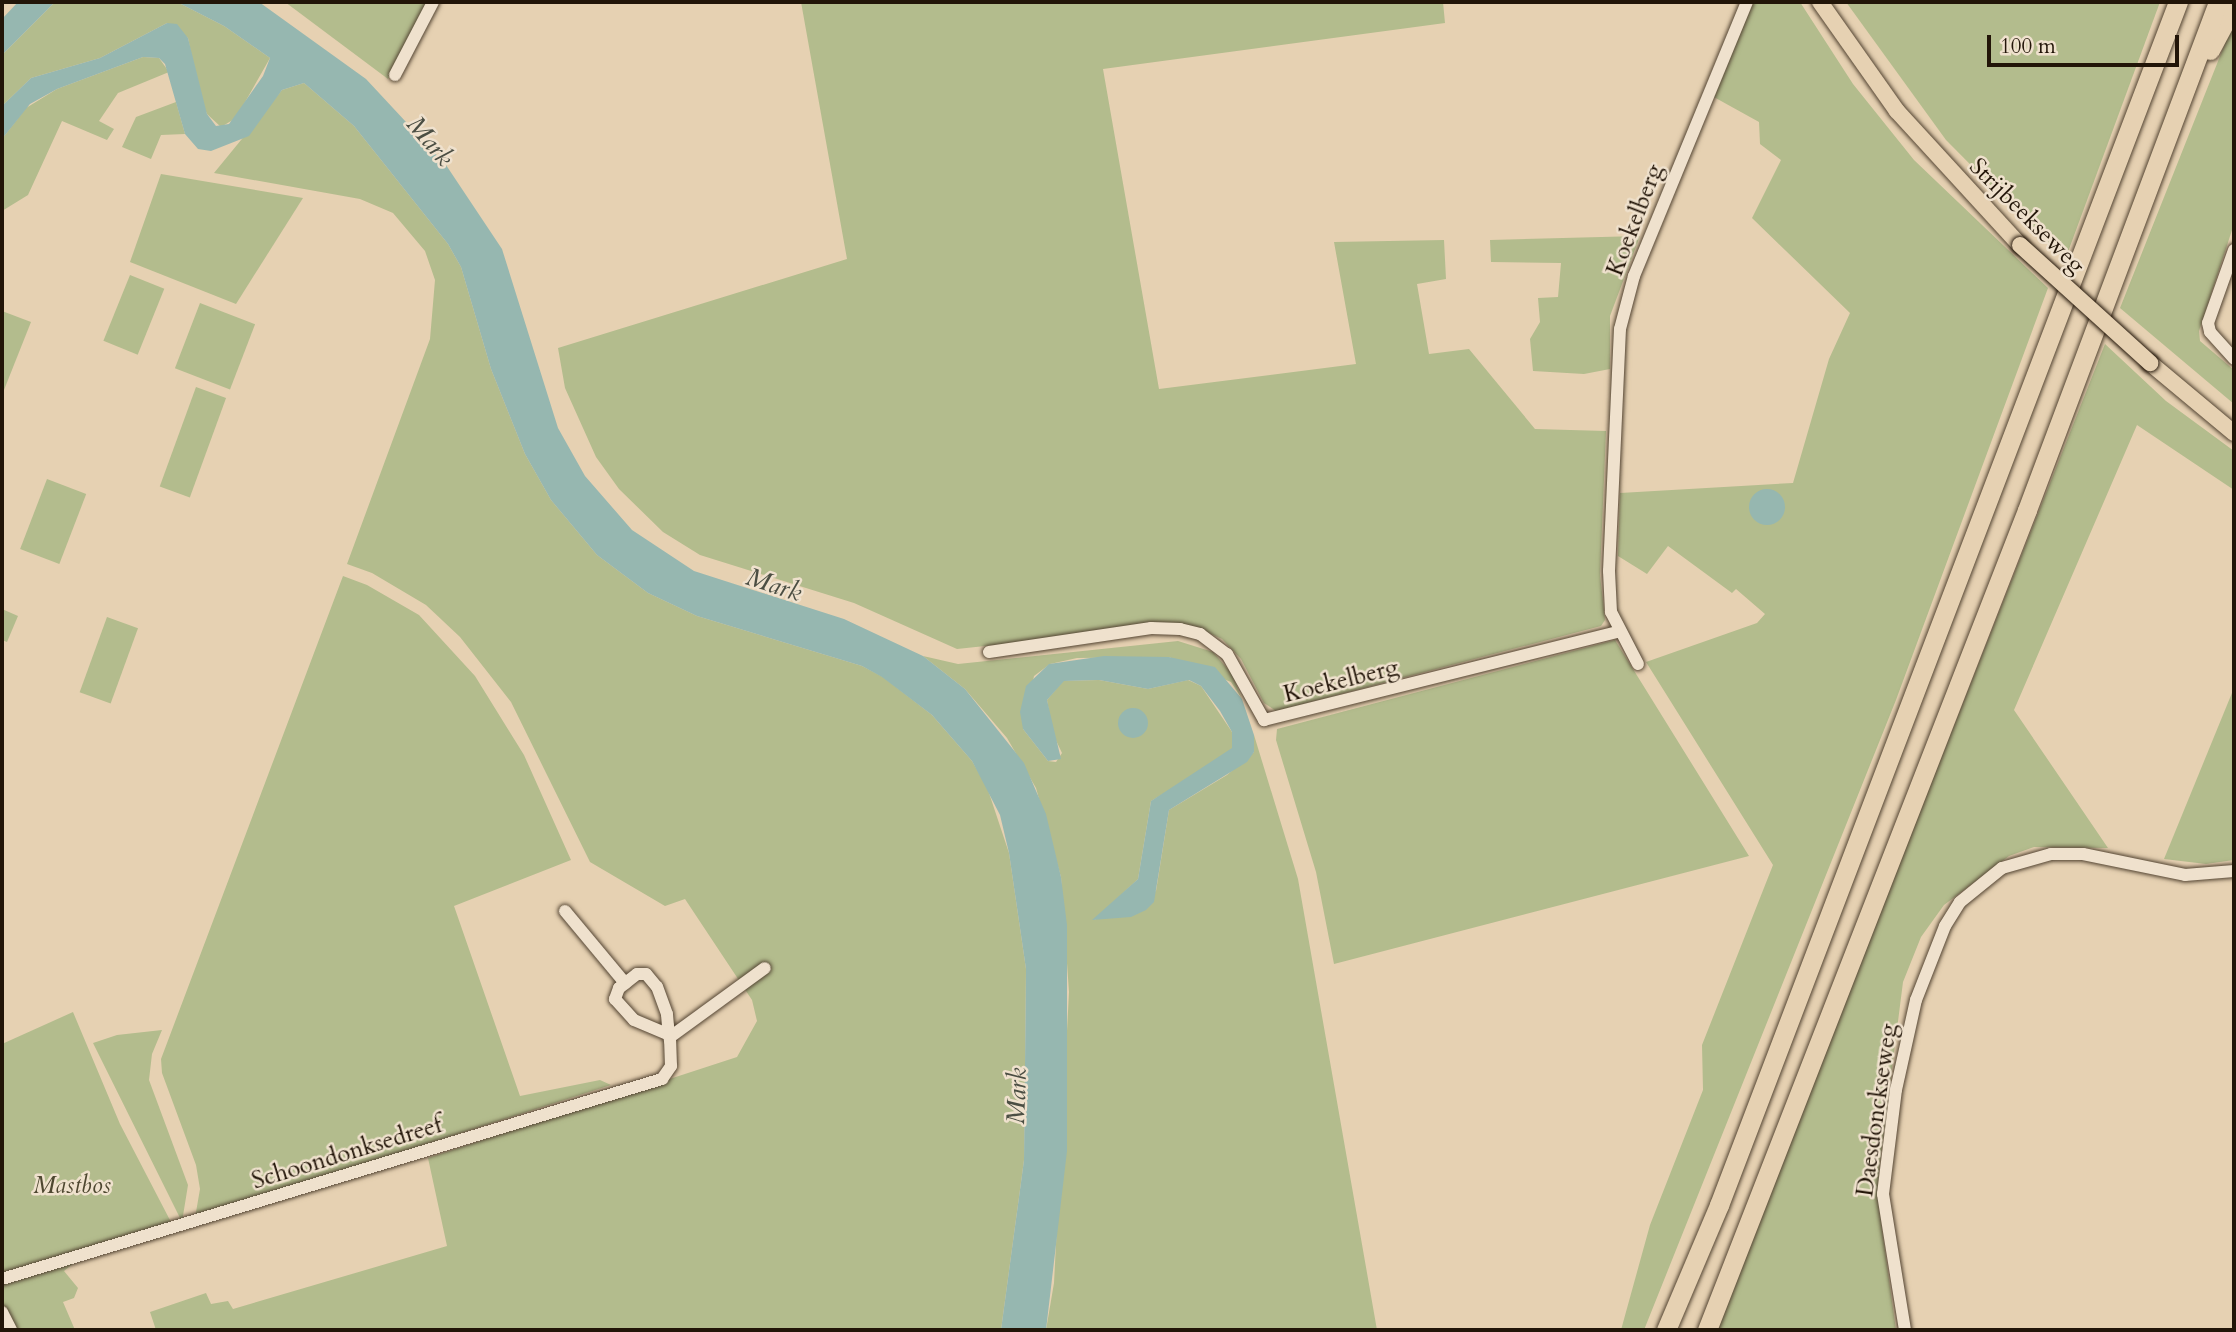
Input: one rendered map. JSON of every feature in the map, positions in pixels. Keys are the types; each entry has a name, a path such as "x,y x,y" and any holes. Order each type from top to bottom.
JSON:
{"highway":[{"path":"2152,69 2165,2"},
{"path":"1667,1330 1724,1193 2178,2"},
{"path":"1707,1330 1774,1167 2218,2"},
{"path":"2190,81 2234,5"}],"main road":[{"name":"Strijbeekseweg","path":"1819,2 1897,111 2020,245 2150,363 2234,433"}],"street":[{"path":"395,75 433,2"},
{"name":"Koekelberg","path":"1637,664 1618,632 1611,612 1609,571 1620,329 1634,276 1747,2"},
{"path":"2234,250 2208,323 2210,332 2234,359"},
{"name":"Koekelberg","path":"989,652 1151,628 1180,629 1200,634 1227,654 1264,720 1618,632"},
{"name":"Daesdonckseweg","path":"1905,1330 1883,1194 1896,1090 1916,1000 1940,936 1960,902 2002,868 2051,854 2083,854 2185,875 2234,871"},
{"path":"565,911 625,983 616,993 621,1007 634,1020 670,1036 765,968"},
{"name":"Schoondonksedreef","path":"2,1279 662,1079 671,1066 670,1036 662,998 650,978 641,972 625,983"},
{"path":"2,1312 11,1330"}],"green space":[{"path":"55,2 177,2 224,26 270,58 236,118 221,127 207,114 200,97 188,38 167,23 100,58 31,78 2,106 2,55"},
{"path":"285,2 430,2 388,79"},
{"path":"801,2 1443,2 1445,23 1103,69 1159,389 1356,364 1334,242 1444,240 1446,279 1417,284 1429,354 1469,349 1535,429 1606,431 1600,575 1605,620 1601,626 1276,711 1264,703 1241,659 1222,639 1196,627 1179,625 957,649 854,603 700,555 663,532 619,489 596,457 565,388 558,348 847,259"},
{"path":"1754,2 1800,2 1853,84 1914,160 2048,288 1896,700 1644,1330 1621,1330 1650,1225 1703,1090 1702,1045 1773,865 1646,662 1757,623 1765,614 1736,589 1732,593 1668,546 1647,574 1618,556 1620,493 1793,483 1829,359 1850,313 1752,218 1781,160 1760,144 1759,122 1712,96"},
{"path":"1846,2 2160,2 2065,260 1946,140"},
{"path":"2234,21 2234,224 2199,331 2200,341 2234,370 2234,404 2120,308"},
{"path":"143,57 159,58 169,72 118,93 99,121 114,129 107,140 62,121 28,195 2,211 2,139 26,108 57,89"},
{"path":"304,83 354,126 448,244 461,267 491,369 525,454 551,500 597,555 648,593 697,616 862,666 883,677 932,715 972,761 987,787 1009,853 1026,969 1024,1160 1001,1330 156,1330 150,1312 206,1293 211,1304 228,1301 233,1309 447,1246 428,1158 737,1057 757,1021 752,1000 685,899 665,906 590,862 511,702 460,637 426,605 372,573 347,564 430,339 435,280 425,251 393,213 360,199 214,173 282,90"},
{"path":"176,102 185,134 161,135 151,159 122,147 136,117"},
{"path":"161,174 303,198 236,304 130,262"},
{"path":"1640,236 1610,316 1610,369 1584,374 1533,371 1530,339 1540,322 1538,298 1558,297 1561,263 1491,262 1490,240"},
{"path":"130,275 164,289 138,355 103,341"},
{"path":"200,303 255,324 230,389 175,368"},
{"path":"2,311 31,322 2,395"},
{"path":"2105,344 2166,401 2234,451 2234,490 2137,425 2014,710 2108,848 2034,847 2009,856 1944,905 1921,937 1903,982 1879,1171 1878,1200 1896,1330 1715,1330"},
{"path":"196,387 226,398 190,498 160,487"},
{"path":"47,479 86,494 59,564 20,549"},
{"path":"343,576 367,585 419,615 475,676 524,755 571,860 454,906 520,1096 600,1080 611,1085 195,1218 200,1189 196,1165 162,1073 161,1059"},
{"path":"2,609 18,616 7,642 2,640"},
{"path":"107,617 138,628 111,703 80,692"},
{"path":"1615,640 1749,856 1334,964 1316,872 1276,740 1277,729"},
{"path":"1178,641 1213,652 1232,674 1242,699 1231,682 1169,657 1077,658 1050,664 1034,676 1023,729 1048,761 1056,762 1062,753 1053,734 1047,700 1063,681 1099,680 1148,689 1188,680 1201,686 1232,732 1232,753 1151,801 1138,879 1094,920 1156,891 1169,810 1227,775 1254,752 1254,735 1298,879 1377,1330 1046,1330 1054,1283 1069,992 1061,877 1036,788 1007,738 965,689 923,656 958,664"},
{"path":"2234,688 2234,860 2206,864 2164,859"},
{"name":"Mastbos","path":"73,1012 120,1124 172,1224 74,1263 64,1271 78,1288 74,1298 63,1302 75,1330 2,1330 2,1044"},
{"path":"162,1030 152,1054 149,1080 188,1185 182,1222 93,1043 117,1035"}],"water":[{"path":"18,2 55,2 2,55 2,19"},
{"path":"177,2 259,2 366,79 446,165 502,249 558,428 585,476 632,530 694,571 844,619 923,656 965,689 1024,763 1046,814 1061,877 1067,925 1067,1151 1046,1330 1001,1330 1024,1160 1026,969 1009,853 1000,815 972,761 932,715 882,677 862,666 697,616 648,593 597,555 551,500 525,454 491,369 461,267 448,244 354,126 304,83 282,90 249,136 211,151 198,149 185,134 165,64 159,58 143,57 57,89 30,104 2,139 2,106 31,78 100,58 167,23 177,24 188,38 207,114 216,126 229,124 263,76 270,58 224,26"},
{"path":"1767,489 1780,494 1785,507 1780,520 1767,525 1754,520 1749,507 1754,494"},
{"path":"1104,656 1169,657 1215,667 1242,699 1254,735 1254,752 1247,762 1169,810 1154,902 1146,910 1131,917 1092,920 1138,879 1151,801 1232,748 1232,732 1220,711 1201,686 1189,680 1148,689 1099,680 1064,681 1047,700 1061,759 1048,761 1023,729 1020,712 1026,686 1049,664"},
{"path":"1133,708 1144,712 1148,723 1144,734 1133,738 1122,734 1118,723 1122,712"}],"water label":[{"name":"Mark","path":"430,141"},
{"name":"Mark","path":"774,585"},
{"name":"Mark","path":"1017,1096"}]}
